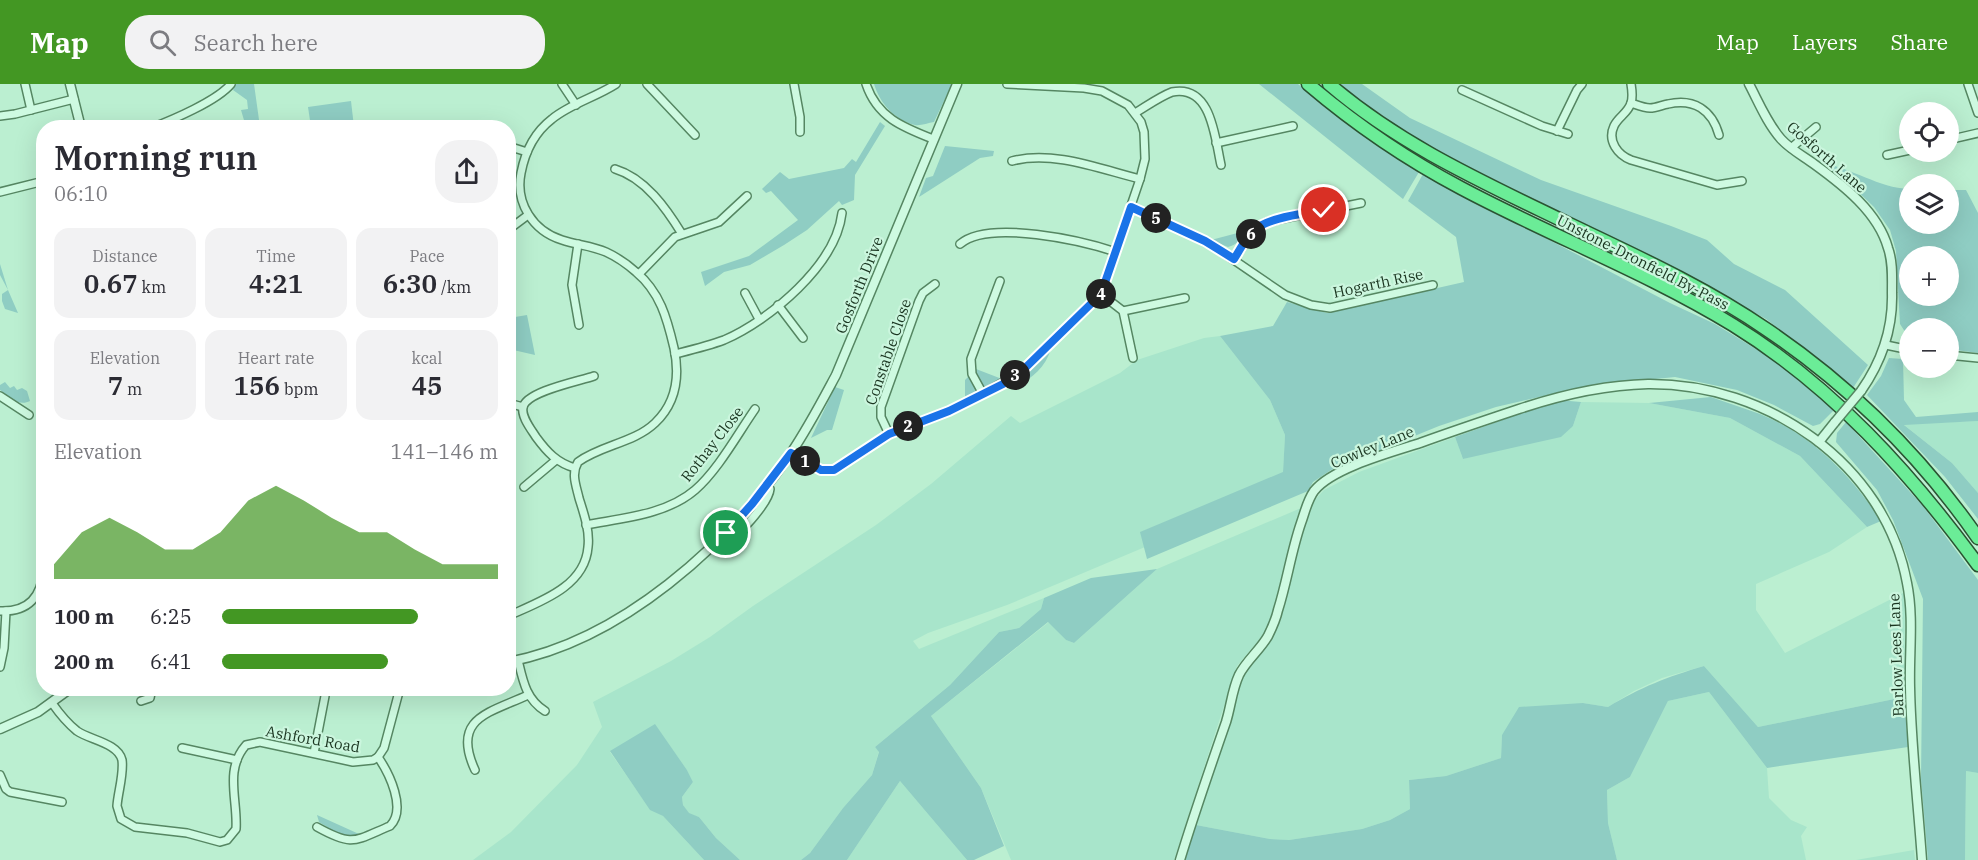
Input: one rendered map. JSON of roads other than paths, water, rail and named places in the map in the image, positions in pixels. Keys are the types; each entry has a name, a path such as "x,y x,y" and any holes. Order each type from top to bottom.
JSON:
{"highway":[{"name":"Unstone-Dronfield By-Pass","path":"1308,84 1374,136 1419,165 1462,189 1685,297 1780,356 1832,399 1887,453 1938,510 1978,565"},
{"name":"Unstone-Dronfield By-Pass","path":"1329,84 1378,123 1466,175 1679,279 1766,329 1878,418 1922,467 1978,538"}],"street":[{"path":"25,84 31,110"},
{"path":"70,84 79,120"},
{"path":"170,119 218,97 231,84"},
{"path":"562,84 576,105"},
{"path":"516,612 563,589 577,575 588,549 586,525 574,475 578,462 649,429 663,415 673,396 676,384 675,354 660,300 639,274 608,253 549,235 528,215 521,197 520,176 527,152 543,127 553,118 616,84"},
{"path":"647,84 695,135"},
{"path":"794,84 800,117 800,132"},
{"path":"866,84 874,103 887,118 901,127 933,139"},
{"name":"Gosforth Drive","path":"518,660 573,642 618,618 660,589 726,533 767,486 813,418 836,375 957,84"},
{"path":"791,453 821,470 834,470 889,434 949,411 983,394 1022,371 1101,294 1140,179 1145,159 1144,132 1135,113 1128,105 1110,94 1085,86 1007,84"},
{"path":"1557,131 1582,84"},
{"path":"1631,84 1631,103 1612,131 1615,149 1624,157 1717,185 1742,181"},
{"name":"Gosforth Lane","path":"1749,84 1774,129 1791,148 1814,164 1867,210 1881,231 1889,250 1892,311 1886,345 1872,376 1862,391 1819,442"},
{"path":"1968,84 1978,113"},
{"path":"1135,113 1171,92 1179,90 1194,92 1206,104 1221,165"},
{"path":"1462,90 1525,119 1568,134"},
{"path":"0,116 74,99"},
{"path":"1631,103 1650,108 1677,102 1693,104 1707,112 1719,135"},
{"path":"1216,143 1293,126"},
{"path":"1791,148 1816,127"},
{"path":"1959,137 1978,133"},
{"path":"516,149 527,152"},
{"path":"1887,155 1899,152"},
{"path":"1012,161 1024,158 1054,159 1140,179"},
{"path":"615,169 633,177 645,187 662,205 681,234"},
{"path":"0,192 36,183"},
{"path":"639,274 669,242 681,234 719,222 747,196"},
{"path":"1234,259 1254,230 1267,222 1361,203"},
{"name":"Hogarth Rise","path":"1131,207 1205,241 1285,295 1324,308 1433,285"},
{"path":"675,354 724,340 778,305 809,277 823,260 839,228 842,213"},
{"path":"516,224 528,215"},
{"path":"960,244 969,238 987,235 1025,234 1065,238 1116,252"},
{"path":"578,244 572,285 579,325"},
{"path":"983,394 972,374 971,359 1000,281"},
{"name":"Constable Close","path":"889,434 881,417 881,406 919,301 923,293 935,284"},
{"path":"745,293 759,319"},
{"path":"1101,294 1123,311 1133,358"},
{"path":"1123,311 1185,298"},
{"path":"778,305 803,338"},
{"path":"1886,345 1899,348"},
{"path":"1959,356 1978,358"},
{"path":"575,468 556,460 530,428 524,417 523,407 538,394 594,376"},
{"name":"Cowley Lane","path":"1180,860 1238,677 1267,638 1273,626 1293,546 1307,504 1325,481 1386,455 1556,397 1626,385 1676,386 1737,398 1767,410 1819,442"},
{"path":"0,396 28,415"},
{"path":"516,406 523,407"},
{"name":"Rothay Close","path":"586,525 637,515 669,506 685,498 696,490 710,473 755,409"},
{"name":"Barlow Lees Lane","path":"1819,442 1848,468 1881,512 1894,538 1907,583 1910,603 1910,690 1922,860"},
{"path":"524,488 556,460"},
{"path":"0,667 4,648 3,611 28,605 36,596"},
{"path":"518,660 528,695 537,706 545,711"},
{"path":"475,770 469,758 466,742 473,724 486,714 528,695"},
{"path":"0,729 23,720 61,696"},
{"path":"141,701 145,701 150,696"},
{"path":"314,753 326,696"},
{"name":"Ashford Road","path":"237,760 246,746 260,742 353,762 363,762 378,757 387,739 398,696"},
{"path":"52,703 74,729 86,737 114,748 118,753 122,764 117,806 121,819 130,825 187,833 214,841 227,840 236,829 232,784 237,760 182,748"},
{"path":"317,827 338,838 352,840 390,826 394,822 398,807 389,777 378,757"},
{"path":"0,775 6,789 10,792 62,802"}]}
